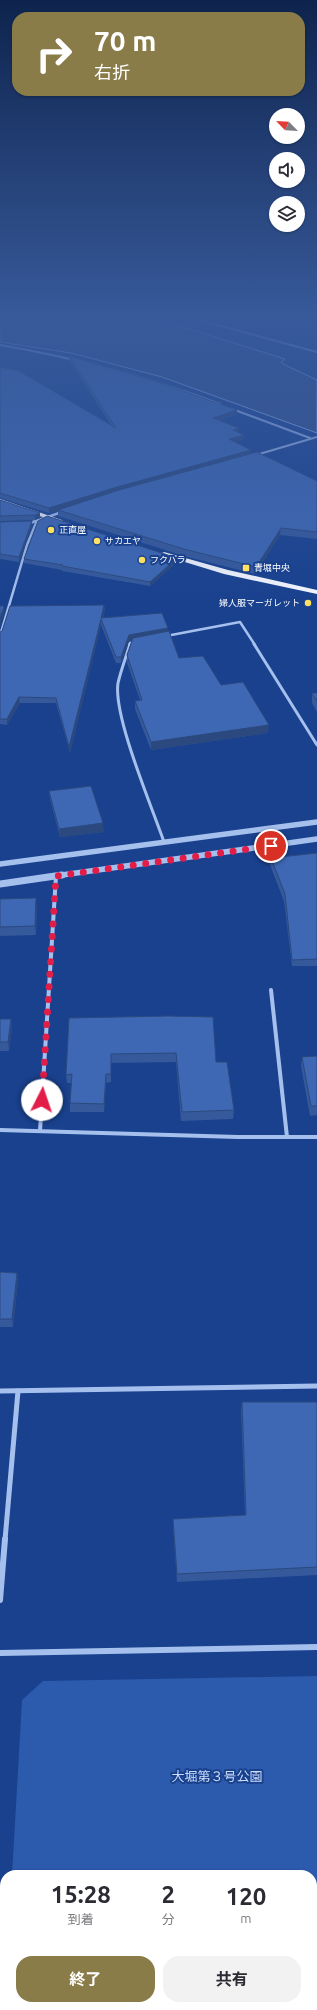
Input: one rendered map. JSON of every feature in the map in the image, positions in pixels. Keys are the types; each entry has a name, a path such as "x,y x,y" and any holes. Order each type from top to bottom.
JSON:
{"highway":[{"path":"0,501 69,524"},
{"path":"157,552 226,572 317,592"}],"street":[{"path":"246,414 311,438"},
{"path":"250,457 316,437"},
{"path":"25,524 36,523 47,517 68,510"},
{"path":"0,636 27,545 36,523"},
{"path":"161,637 240,622 317,745"},
{"path":"138,641 130,643 118,684 120,710 127,737 164,842"},
{"path":"0,864 317,822"},
{"path":"0,884 317,839"},
{"path":"40,1131 56,876"},
{"path":"271,990 287,1137"},
{"path":"0,1130 317,1137"},
{"path":"0,1391 317,1386"},
{"path":"0,1600 18,1391"},
{"path":"0,1653 317,1647"}],"green space":[{"name":"大堀第３号公園","path":"317,1676 317,1870 12,1870 22,1700 43,1681"}],"shaded area":[{"path":"264,414 317,414 317,433"}],"building":[{"path":"0,414 92,414 116,428 107,414 226,414 213,418 239,428 233,430 244,435 229,439 251,450 117,487 49,508 0,493"},
{"path":"257,452 317,481 317,532 281,528 256,567 184,549 58,510 119,490"},
{"path":"0,500 40,513 35,515 0,516"},
{"path":"47,516 177,558 150,582 24,559 38,521"},
{"path":"32,521 19,557 0,554 0,522"},
{"path":"104,605 101,618 162,613 168,628 129,635 121,657 116,657 101,619 69,747 56,698 19,697 7,719 0,719 0,632 2,631 10,606"},
{"path":"0,606 4,606 0,619"},
{"path":"169,631 179,658 203,656 221,685 243,682 269,725 151,742 135,701 142,700 127,655 133,638"},
{"path":"312,693 317,693 317,701"},
{"path":"91,786 103,823 59,829 49,791"},
{"path":"317,853 317,959 292,960 285,894 271,858"},
{"path":"36,898 35,926 0,927 0,899"},
{"path":"168,1016 213,1017 216,1062 227,1062 234,1110 182,1112 176,1053 111,1054 111,1074 106,1074 104,1104 70,1103 72,1074 66,1075 69,1018"},
{"path":"0,1019 11,1019 8,1042 0,1042"},
{"path":"317,1056 317,1106 311,1106 302,1057"},
{"path":"0,1272 17,1273 12,1319 0,1319"},
{"path":"242,1402 317,1402 317,1567 177,1574 173,1519 246,1515"}],"place":[{"name":"正直屋","path":"51,530"},
{"name":"サカエヤ","path":"97,541"},
{"name":"フクハラ","path":"142,560"},
{"name":"青堀中央","path":"246,568"},
{"name":"婦人服マーガレット","path":"308,603"}],"route":[{"path":"42,1100 56,876 271,846"}]}
